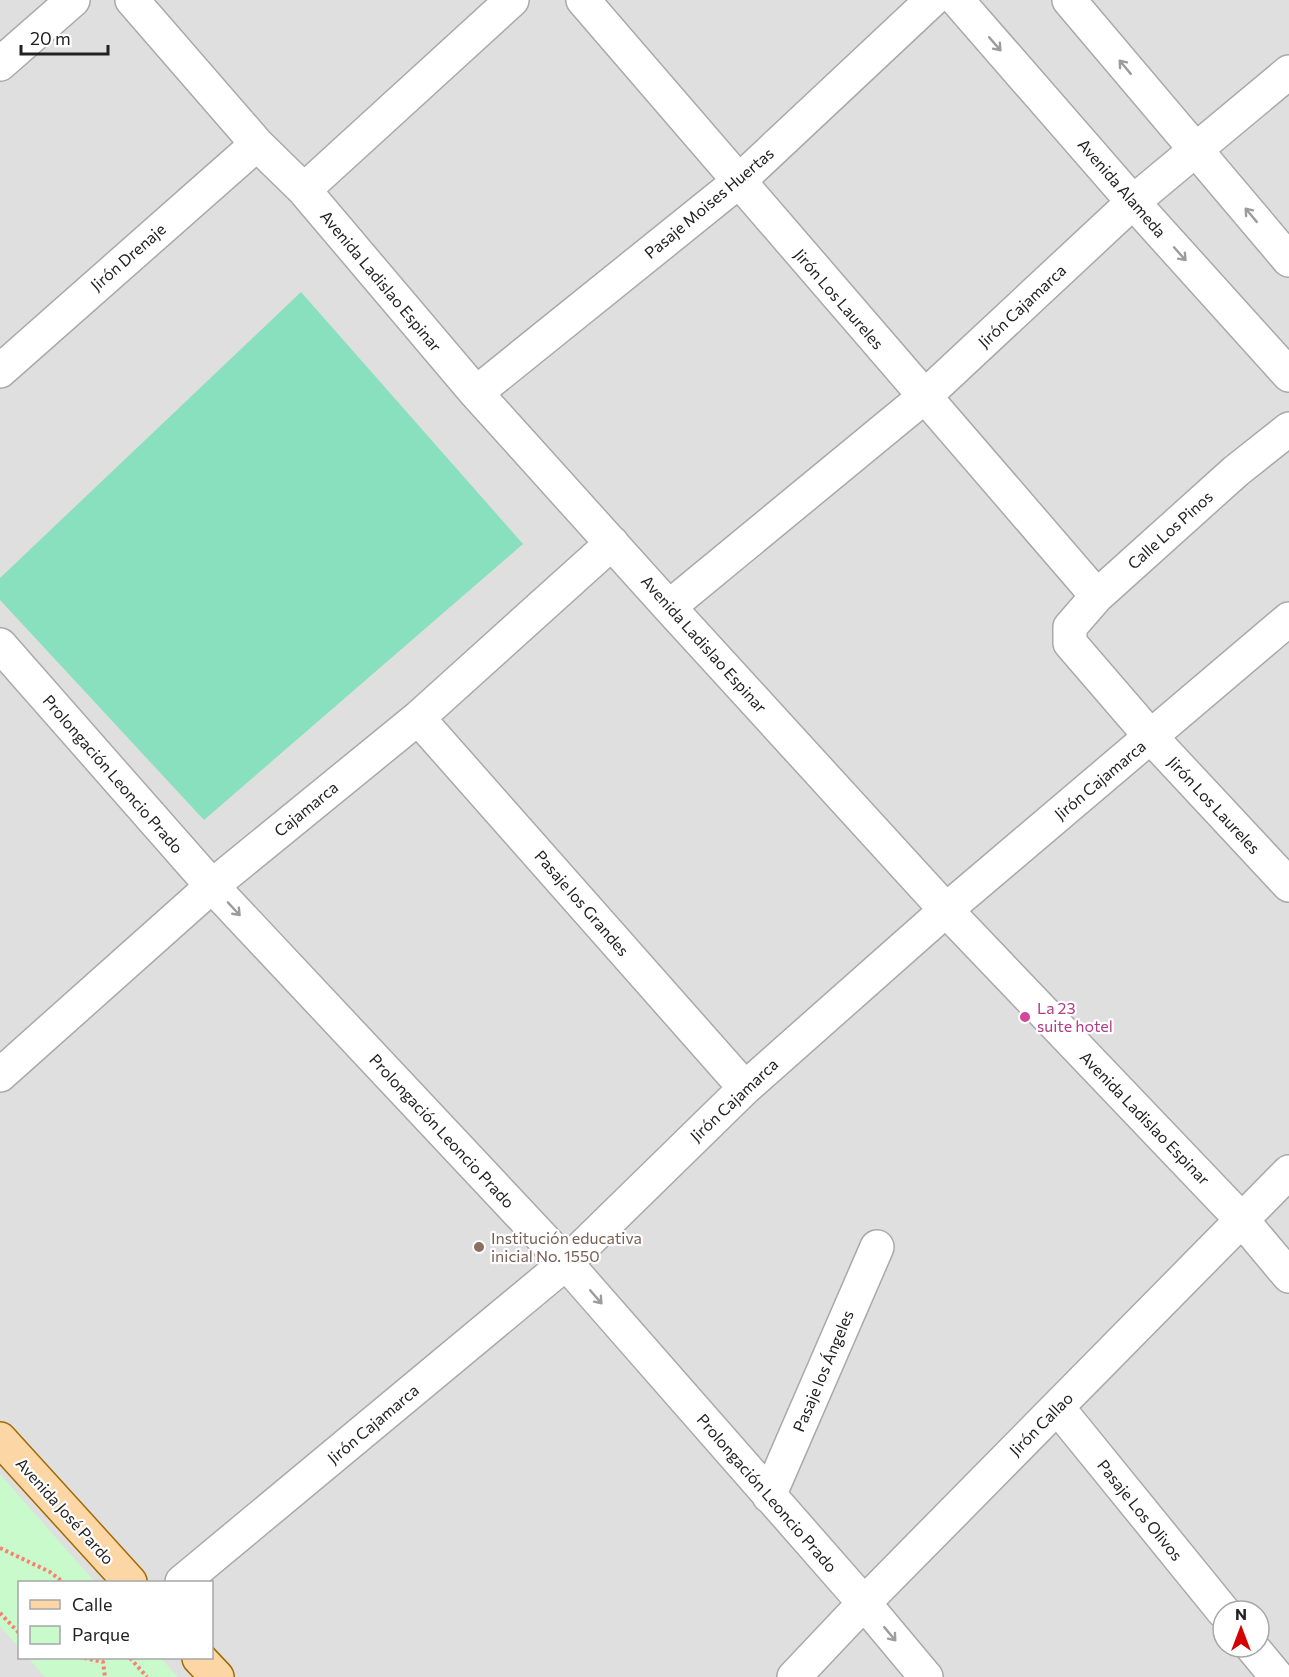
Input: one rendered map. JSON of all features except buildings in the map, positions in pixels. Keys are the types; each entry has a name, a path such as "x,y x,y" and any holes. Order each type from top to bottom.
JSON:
{"main road":[{"name":"Avenida José Pardo","path":"0,1439 129,1581"},
{"path":"200,1659 218,1677"}],"street":[{"path":"0,64 73,0"},
{"name":"Avenida Ladislao Espinar","path":"132,0 257,144 304,190 476,393 669,607 946,910 1242,1220 1289,1276"},
{"path":"304,190 512,0"},
{"name":"Jirón Los Laureles","path":"583,0 1097,596"},
{"name":"Pasaje Moises Huertas","path":"476,393 738,182 932,0"},
{"name":"Avenida Alameda","path":"957,0 1133,202 1289,375"},
{"path":"1069,0 1289,260"},
{"name":"Jirón Cajamarca","path":"669,607 924,397 1133,202 1289,72"},
{"name":"Jirón Drenaje","path":"0,371 257,144"},
{"name":"Calle Los Pinos","path":"1070,643 1070,627 1097,596 1236,471 1289,429"},
{"name":"Cajamarca","path":"0,1075 212,886 418,718 612,543"},
{"name":"Jirón Cajamarca","path":"183,1581 566,1263 745,1088 946,910 1289,619"},
{"name":"Jirón Los Laureles","path":"1070,643 1151,737 1289,885"},
{"name":"Prolongación Leoncio Prado","path":"0,645 212,886 566,1263 926,1677"},
{"name":"Pasaje los Grandes","path":"418,718 745,1088"},
{"name":"Jirón Callao","path":"794,1677 864,1603 1289,1172"},
{"name":"Pasaje los Ángeles","path":"769,1496 877,1247"},
{"name":"Pasaje Los Olivos","path":"1058,1408 1213,1599"},
{"path":"1262,1659 1277,1677"}],"path":[{"path":"0,1548 50,1572 62,1581"},
{"path":"0,1613 18,1632"},
{"path":"89,1659 103,1662 105,1677"},
{"path":"131,1659 147,1677"}],"shaded area":[{"path":"0,0 1289,0 1289,1677 0,1677"}],"green space":[{"path":"301,292 523,544 204,820 0,600 0,578"},
{"path":"0,1474 94,1581 18,1581 18,1647 0,1626"},
{"path":"29,1659 162,1659 178,1677 45,1677"}],"place":[{"name":"La 23 suite hotel","path":"1025,1017"},
{"name":"Institución educativa inicial No. 1550","path":"479,1247"}]}
